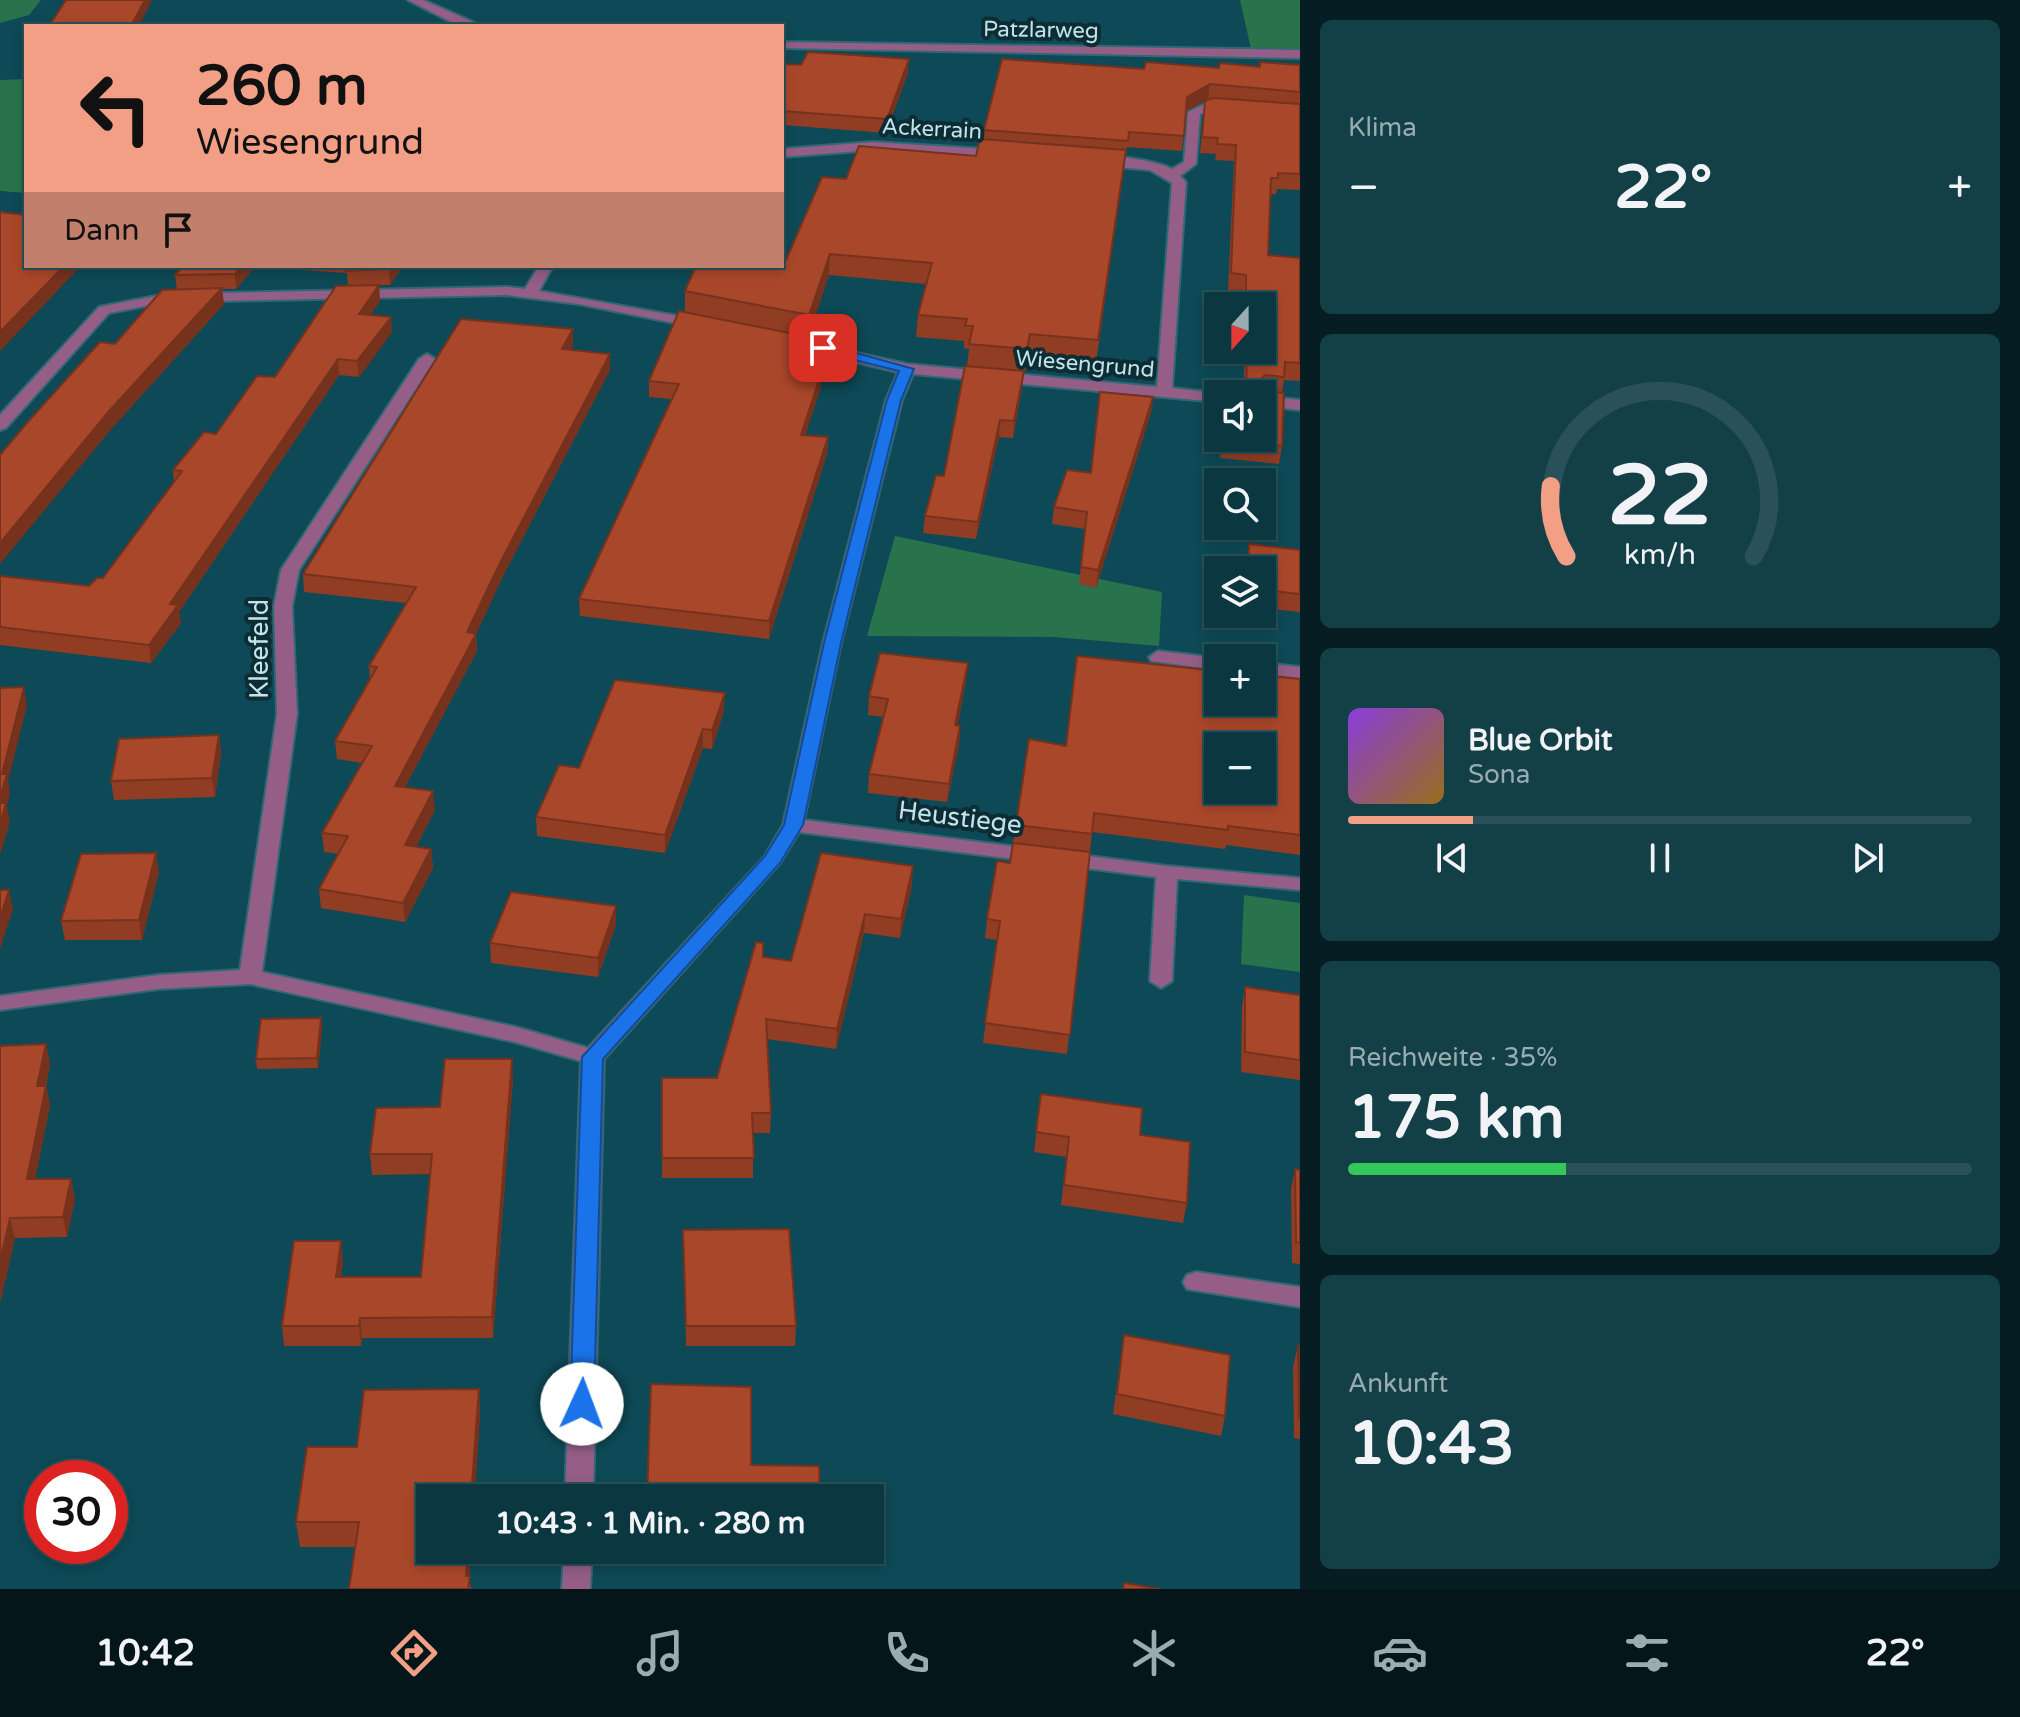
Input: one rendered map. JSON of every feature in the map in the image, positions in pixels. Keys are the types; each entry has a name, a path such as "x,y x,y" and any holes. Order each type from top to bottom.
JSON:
{"street":[{"path":"414,0 468,24"},
{"name":"Patzlarweg","path":"784,45 1300,54"},
{"path":"1174,174 1190,164 1194,112 1209,106 1240,108"},
{"name":"Ackerrain","path":"784,153 873,146 1014,155"},
{"path":"1076,160 1137,164 1174,174 1179,182 1164,392"},
{"path":"530,293 545,268"},
{"path":"0,425 104,310 166,298 455,290 530,293 716,327"},
{"name":"Wiesengrund","path":"761,336 907,369 1204,396"},
{"name":"Kleefeld","path":"250,977 287,714 283,606 290,570 427,359"},
{"path":"579,1484 593,1057 773,859 793,825 832,643 894,400 907,369"},
{"path":"1276,402 1300,405"},
{"path":"1158,657 1204,662"},
{"path":"1276,670 1300,673"},
{"name":"Heustiege","path":"793,825 1167,872 1300,884"},
{"path":"1161,981 1167,872"},
{"path":"0,1003 158,982 250,977 516,1035 593,1057"},
{"path":"1196,1282 1300,1297"},
{"path":"576,1589 577,1564"}],"green space":[{"path":"0,0 41,0 29,15 0,23"},
{"path":"1240,0 1300,0 1300,50 1251,49"},
{"path":"24,79 24,193 0,191 0,80"},
{"path":"895,536 1162,592 1159,646 1054,637 867,636"},
{"path":"1244,895 1300,903 1300,972 1241,964"}],"building":[{"path":"66,0 145,0 132,24 50,24"},
{"path":"808,52 909,59 887,119 784,111 784,64 801,65"},
{"path":"1002,59 1144,69 1146,62 1219,68 1220,63 1260,67 1260,62 1300,65 1300,92 1210,84 1187,97 1184,136 1129,132 1128,141 984,130"},
{"path":"1213,98 1300,104 1300,174 1278,173 1278,178 1271,178 1268,255 1300,258 1300,363 1285,362 1284,377 1265,375 1262,380 1247,380 1246,364 1276,364 1276,292 1246,292 1246,275 1231,273 1236,145 1217,144 1218,138 1202,137 1205,101"},
{"path":"980,139 1126,150 1098,340 1030,334 1027,349 969,344 973,326 965,326 967,319 918,315 932,263 830,254 809,315 685,291 695,268 784,268 784,260 822,177 846,179 859,146 976,156"},
{"path":"0,212 24,215 24,268 62,268 0,332"},
{"path":"181,268 240,268 235,274 175,275"},
{"path":"348,268 390,268 389,269 346,271"},
{"path":"379,285 359,314 391,317 357,361 338,359 170,604 178,605 149,645 0,627 0,576 89,586 97,578 103,578 182,471 173,470 204,432 216,434 257,376 275,377 336,286"},
{"path":"222,288 110,410 0,543 0,455 26,424 100,342 115,344 162,290"},
{"path":"679,311 804,336 793,368 822,371 801,435 828,437 769,621 579,599 679,384 649,381"},
{"path":"461,319 573,329 562,349 610,354 501,561 467,632 476,634 395,786 433,791 405,845 431,849 403,903 319,889 348,836 322,833 372,746 335,741 377,667 369,666 416,587 303,574"},
{"path":"965,366 1024,371 1014,421 1000,420 978,522 925,516 936,475 944,476"},
{"path":"1100,392 1153,397 1098,570 1081,567 1087,512 1054,507 1067,470 1091,473"},
{"path":"1276,392 1284,393 1282,446 1276,445"},
{"path":"1249,544 1300,550 1300,594 1276,591 1276,556 1249,556"},
{"path":"880,653 968,663 955,725 960,726 949,784 869,774 888,699 869,696"},
{"path":"1077,656 1204,670 1204,716 1276,716 1276,676 1300,679 1300,835 1228,826 1228,830 1094,813 1092,834 1016,825 1029,739 1066,746"},
{"path":"615,680 725,693 712,730 703,729 665,835 536,817 559,765 579,768"},
{"path":"24,687 2,774 7,774 0,797 0,688"},
{"path":"219,735 212,778 111,781 119,739"},
{"path":"0,803 6,803 0,824"},
{"path":"1013,843 1090,852 1070,1035 985,1023 1000,921 987,919 997,861 1010,863"},
{"path":"156,853 139,920 61,921 81,854"},
{"path":"821,853 913,866 901,919 865,914 837,1029 766,1019 771,1113 752,1113 754,1158 662,1158 662,1078 717,1078 756,942 763,943 763,957 791,961"},
{"path":"0,890 9,890 0,918"},
{"path":"511,892 616,906 598,958 490,943"},
{"path":"1245,987 1300,995 1300,1060 1245,1052"},
{"path":"321,1018 317,1058 256,1059 261,1019"},
{"path":"46,1044 37,1086 46,1086 27,1179 71,1179 63,1217 10,1218 0,1262 0,1046"},
{"path":"445,1059 512,1059 492,1317 360,1318 359,1326 282,1326 294,1241 341,1241 336,1277 421,1277 432,1154 370,1154 376,1108 440,1107"},
{"path":"1041,1094 1142,1108 1140,1135 1190,1142 1187,1203 1064,1185 1069,1137 1036,1132"},
{"path":"1295,1169 1300,1170 1300,1243 1296,1242"},
{"path":"789,1229 796,1326 686,1326 683,1230"},
{"path":"1124,1335 1230,1355 1225,1416 1117,1394"},
{"path":"1300,1347 1300,1418 1299,1418"},
{"path":"651,1384 751,1387 751,1465 819,1466 820,1484 647,1484"},
{"path":"479,1389 472,1484 416,1484 416,1564 467,1564 466,1576 470,1576 468,1589 349,1589 359,1522 296,1522 307,1447 357,1447 364,1390"},
{"path":"1124,1583 1160,1589 1123,1589"}],"route":[{"path":"582,1404 593,1057 773,859 793,825 832,643 894,400 907,369 823,348"}]}
